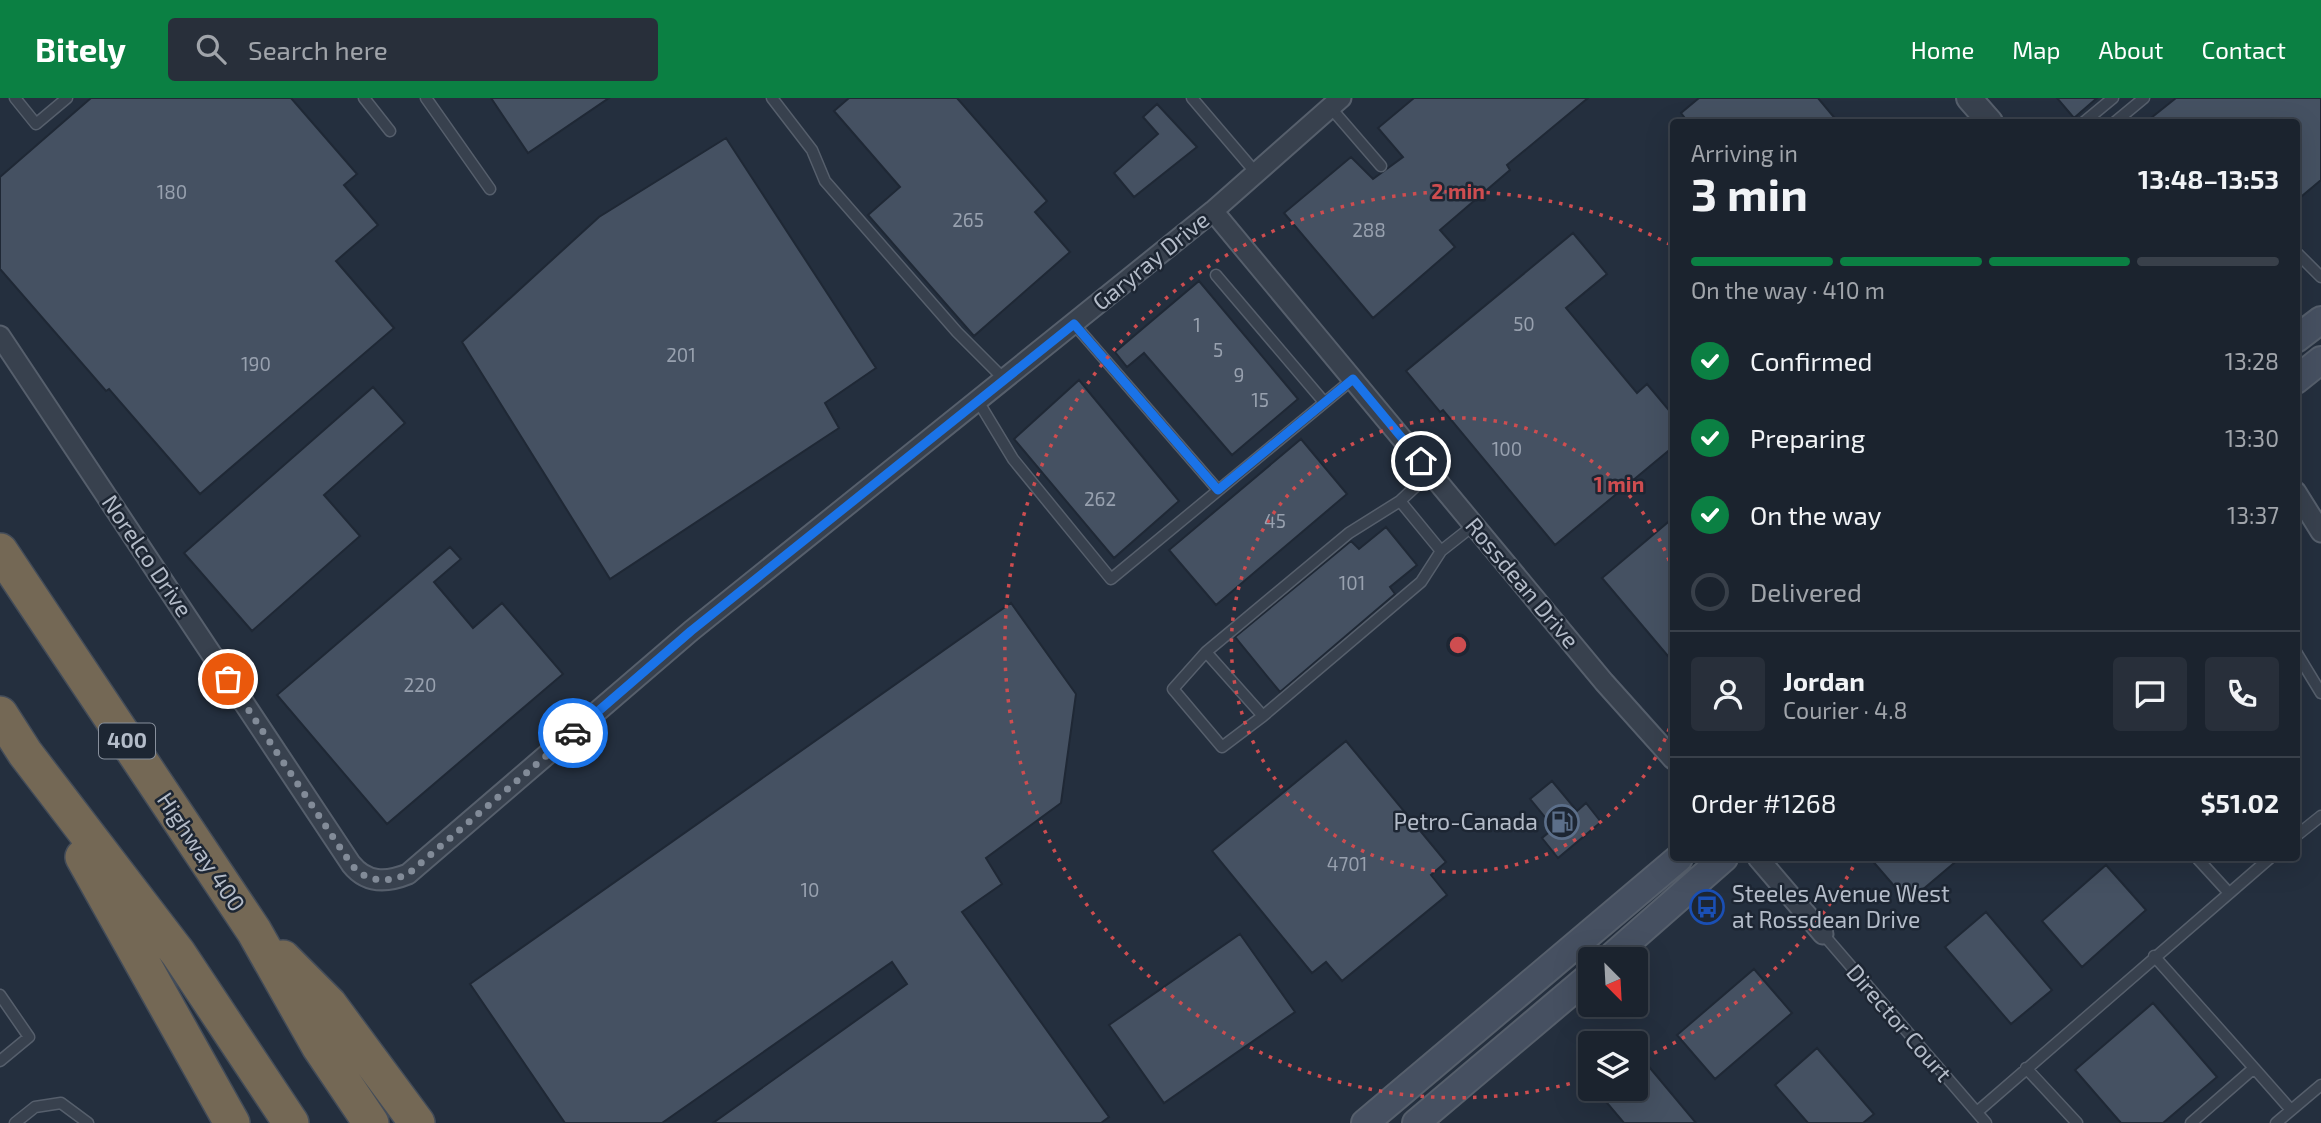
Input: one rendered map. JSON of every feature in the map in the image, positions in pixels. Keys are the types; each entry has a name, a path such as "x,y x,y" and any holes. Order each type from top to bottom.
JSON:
{"highway":[{"name":"Highway 400","path":"0,551 254,931 319,1046 371,1123"},
{"path":"0,714 25,753 233,1123"},
{"path":"25,753 178,953 291,1123"},
{"path":"254,931 330,1004 418,1123"}],"main road":[{"path":"2300,336 2321,320"},
{"path":"2300,377 2321,360"},
{"path":"1365,1123 1675,861"},
{"path":"1623,947 1721,861"},
{"path":"1416,1123 1578,986"}],"street":[{"path":"1969,98 1987,119"},
{"name":"Garyray Drive","path":"408,874 691,631 1213,211 1338,100"},
{"name":"Rossdean Drive","path":"1213,211 1604,682 1670,756"},
{"name":"Norelco Drive","path":"0,336 351,864 358,873 377,881 408,874"},
{"path":"2300,498 2321,532"},
{"name":"Director Court","path":"1761,861 1823,934"}],"lane":[{"path":"15,98 36,124 66,98"},
{"path":"364,98 390,131"},
{"path":"426,98 490,189"},
{"path":"772,98 811,150 825,181 957,332 1005,380"},
{"path":"1192,98 1256,173"},
{"path":"2088,119 2113,98"},
{"path":"2119,119 2144,98"},
{"path":"1338,100 1381,166"},
{"path":"2300,256 2321,276"},
{"path":"1216,275 1324,402"},
{"path":"1074,324 1218,490"},
{"path":"978,401 1013,459 1111,579 1353,379"},
{"path":"1430,472 1399,501 1349,533 1206,652 1173,689 1222,747 1263,716 1421,582 1441,551 1474,524"},
{"path":"1399,501 1441,551"},
{"path":"1206,652 1263,716"},
{"path":"2300,659 2321,693"},
{"path":"2300,833 2321,816"},
{"path":"2200,861 2229,893"},
{"path":"1977,1112 2266,861"},
{"name":"Director Court","path":"1823,934 1986,1123"},
{"path":"2154,956 2291,1111"},
{"path":"0,995 29,1037 0,1061"},
{"path":"2026,1068 2077,1123"},
{"path":"2191,1123 2254,1068"},
{"path":"2276,1123 2321,1085"},
{"path":"15,1123 35,1107 61,1103 88,1123"}],"building":[{"path":"91,98 291,98 357,174 344,185 378,225 336,261 394,328 200,494 0,269 0,177"},
{"path":"491,98 609,98 528,153"},
{"path":"849,98 957,98 1047,201 1035,212 1070,252 974,336 868,215 900,187 834,111"},
{"path":"1414,98 1588,98 1507,165 1510,170 1440,230 1455,247 1373,318 1284,213 1351,157 1373,179 1403,157 1378,128"},
{"path":"1699,98 1818,98 1836,119 1686,119 1681,113"},
{"path":"2057,98 2097,98 2074,118"},
{"path":"2176,98 2321,98 2321,180 2300,198 2300,119 2150,119"},
{"path":"1157,104 1197,147 1134,197 1114,173 1158,134 1143,117"},
{"path":"726,138 876,368 825,403 839,428 610,579 462,342 599,217"},
{"path":"1573,233 1607,274 1566,308 1637,393 1647,384 1670,411 1670,449 1555,545 1443,410 1440,412 1406,371"},
{"path":"1199,281 1298,399 1232,455 1144,353 1127,367 1115,352"},
{"path":"1079,380 1179,501 1114,558 1014,439"},
{"path":"373,387 405,423 324,495 360,536 252,631 184,553"},
{"path":"1301,439 1347,494 1216,605 1169,550"},
{"path":"1670,521 1670,658 1602,578"},
{"path":"1386,527 1417,565 1390,587 1395,594 1280,692 1235,637 1351,541 1359,549"},
{"path":"450,547 461,559 434,582 473,628 502,603 563,674 387,824 277,695"},
{"path":"1011,603 1076,694 1061,803 986,858 1002,884 962,912 1109,1117 1101,1123 713,1123 907,984 892,962 662,1123 565,1123 470,984"},
{"path":"1346,741 1446,862 1431,875 1447,895 1342,981 1326,962 1312,973 1212,851"},
{"path":"1552,781 1577,811 1586,803 1601,822 1558,858 1542,838 1554,828 1530,799"},
{"path":"1873,861 1956,861 1908,902"},
{"path":"2106,865 2146,910 2082,967 2042,921"},
{"path":"1986,912 2052,990 2011,1024 1945,947"},
{"path":"1240,934 1295,1012 1164,1103 1109,1025"},
{"path":"1754,969 1792,1013 1715,1079 1677,1035"},
{"path":"2153,1003 2217,1077 2163,1123 2121,1123 2075,1070"},
{"path":"1817,1048 1874,1114 1863,1123 1808,1123 1775,1085"},
{"path":"1648,1066 1696,1123 1624,1123 1605,1101 1648,1101"}],"way so far":[{"path":"228,679 351,864 358,873 377,881 408,874 573,733"}],"place":[{"name":"Petro-Canada","path":"1562,822"},
{"name":"Steeles Avenue West at Rossdean Drive","path":"1707,907"}],"route":[{"path":"573,733 691,631 1074,324 1218,490 1353,379 1421,461"}]}
